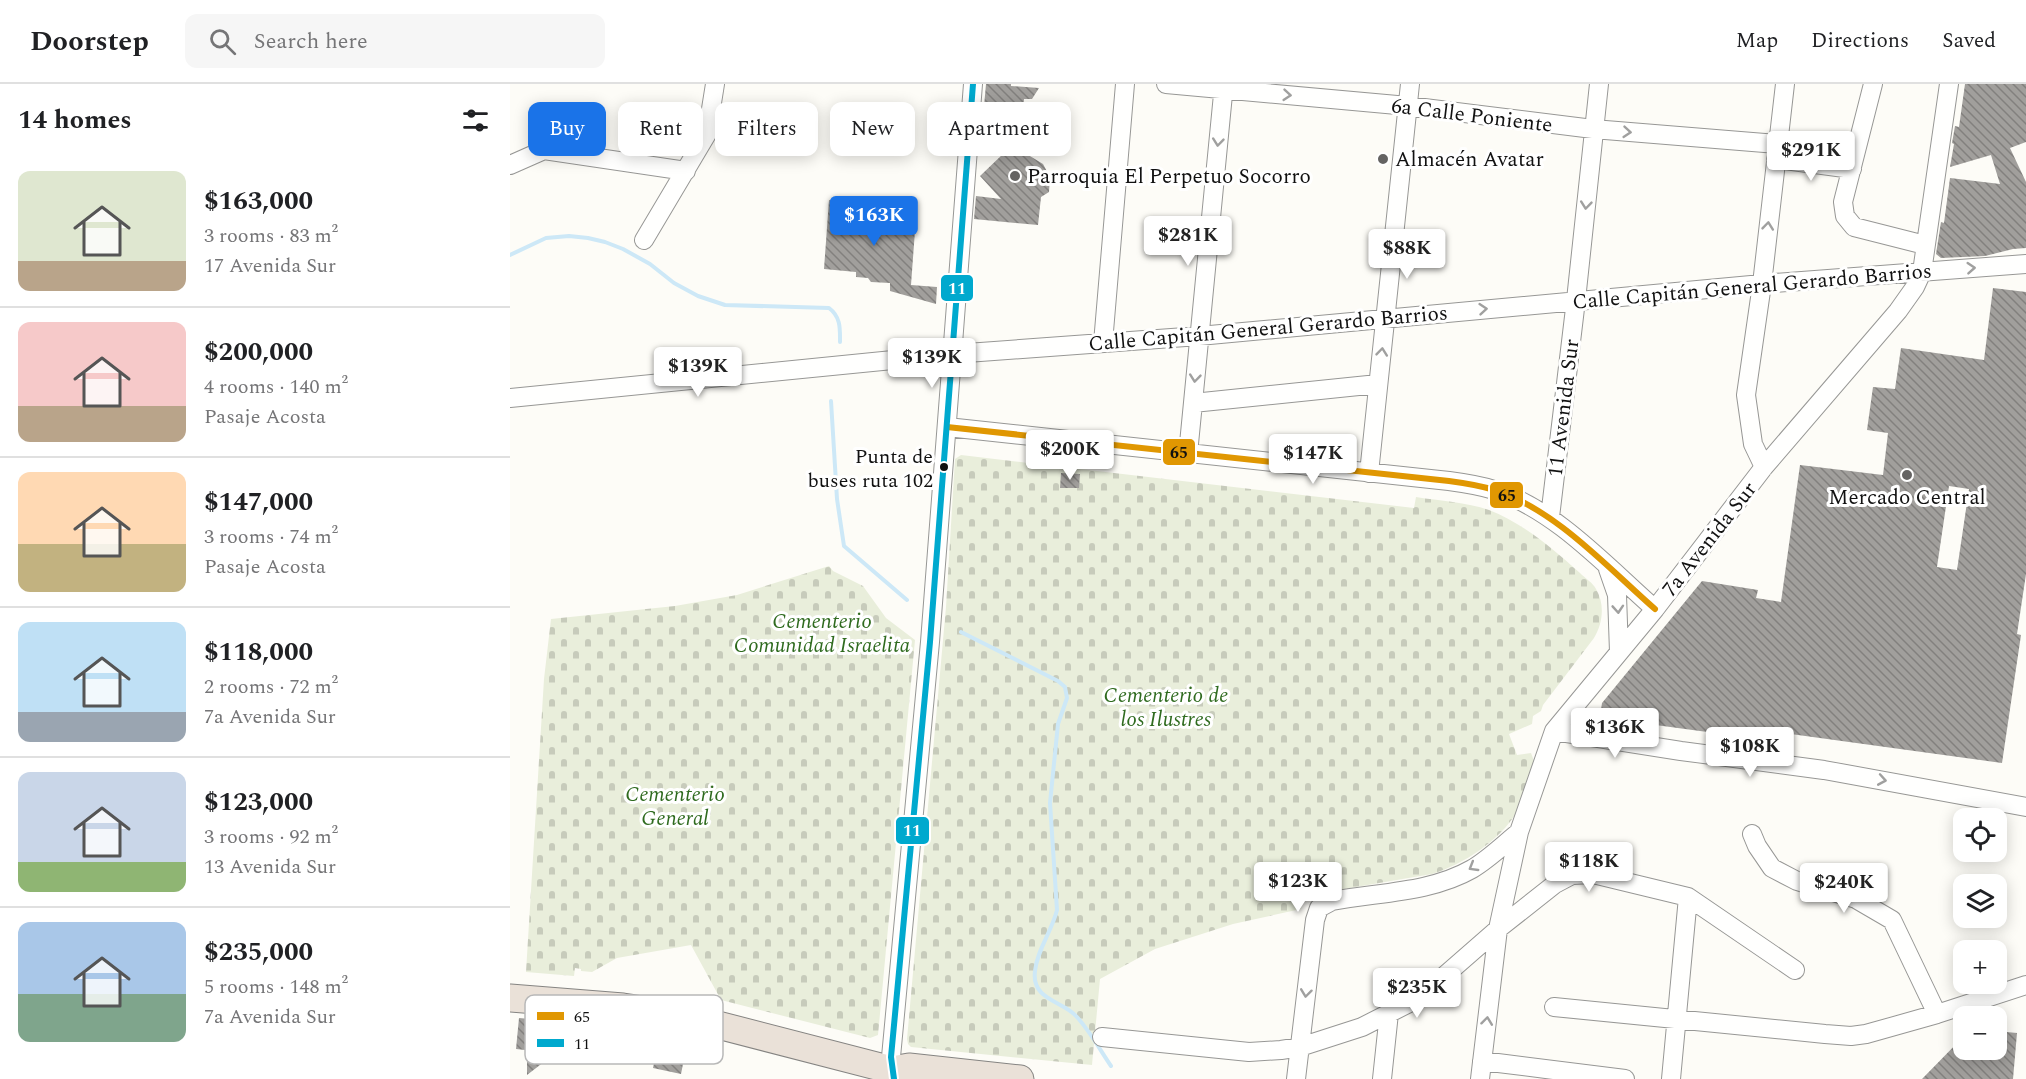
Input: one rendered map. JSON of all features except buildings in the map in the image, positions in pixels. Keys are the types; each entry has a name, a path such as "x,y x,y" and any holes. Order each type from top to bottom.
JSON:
{"highway":[{"path":"510,985 616,995"},
{"path":"510,998 525,999"},
{"path":"723,1016 896,1068"},
{"path":"723,1026 896,1068 1020,1079"}],"street":[{"path":"644,240 707,134 715,84"},
{"path":"896,1068 973,84"},
{"path":"1103,343 1125,84"},
{"name":"6a Calle Poniente","path":"1166,84 1224,87 1408,106 1776,151 1852,169"},
{"path":"1369,473 1410,84"},
{"name":"11 Avenida Sur","path":"1550,518 1599,84"},
{"path":"1764,467 1753,444 1746,395 1762,284 1785,84"},
{"path":"1873,84 1843,202 1845,216 1854,226 1924,246"},
{"name":"7a Avenida Sur","path":"1481,1070 1498,929 1519,832 1554,731 1655,609 1764,467 1898,311 1915,287 1922,272 1949,84"},
{"path":"1188,454 1224,87"},
{"path":"510,165 544,150 686,171"},
{"name":"Calle Capitán General Gerardo Barrios","path":"510,398 953,354 1199,336 1576,300 2026,264"},
{"path":"1193,403 1378,384"},
{"path":"947,427 1482,486 1517,499 1550,518 1655,609"},
{"path":"1608,568 1617,595 1619,652"},
{"path":"1554,731 1824,770 2026,807"},
{"path":"1296,1079 1315,920 1322,905 1332,901 1419,887 1450,879 1472,868 1519,832"},
{"path":"1752,834 1772,868 1797,881 1856,898 1892,920 1937,1014"},
{"path":"1102,1037 1249,1052 1300,1047 1362,1027 1419,998 1498,929 1555,884 1572,875 1593,874 1688,897 1795,970"},
{"path":"1671,1079 1688,897"},
{"path":"1554,1007 1859,1036 2026,985"},
{"path":"1382,1079 1389,1013"},
{"path":"1481,1070 1625,1079"}],"green space":[{"name":"Cementerio de los Ilustres","path":"961,455 1414,508 1416,497 1462,503 1502,515 1526,529 1591,583 1599,595 1602,614 1594,638 1543,705 1541,711 1533,716 1532,724 1509,734 1517,755 1531,753 1534,761 1517,812 1491,842 1468,858 1444,870 1303,896 1301,909 1233,924 1155,949 1100,979 1092,1065 911,1047 907,1039 946,607 955,459"},
{"name":"Cementerio General","path":"829,566 833,571 863,586 886,618 915,640 878,1035 870,1038 723,1001 723,995 718,995 691,945 617,958 592,972 575,968 574,976 526,972 544,679 551,619 675,606 737,595"}],"waterway":[{"path":"510,255 546,238 569,236 605,242 650,264 674,283 698,296 725,305 829,308 838,319 840,342"},
{"path":"831,401 837,499 844,546 907,600"},
{"path":"961,632 1058,681 1065,687 1067,698 1058,724 1050,803 1057,910 1036,963 1035,981 1043,994 1076,1016 1111,1066"}],"transit line":[{"name":"11","path":"894,1079 891,1057 930,642 973,84"},
{"name":"65","path":"947,427 1449,481 1483,487 1516,499 1559,525 1655,609"}],"place":[{"name":"Almacén Avatar","path":"1383,159"},
{"name":"Parroquia El Perpetuo Socorro","path":"1015,176"},
{"name":"Punta de buses ruta 102","path":"944,467"},
{"name":"Mercado Central","path":"1907,475"}],"park label":[{"name":"Cementerio Comunidad Israelita","path":"822,633"}]}
